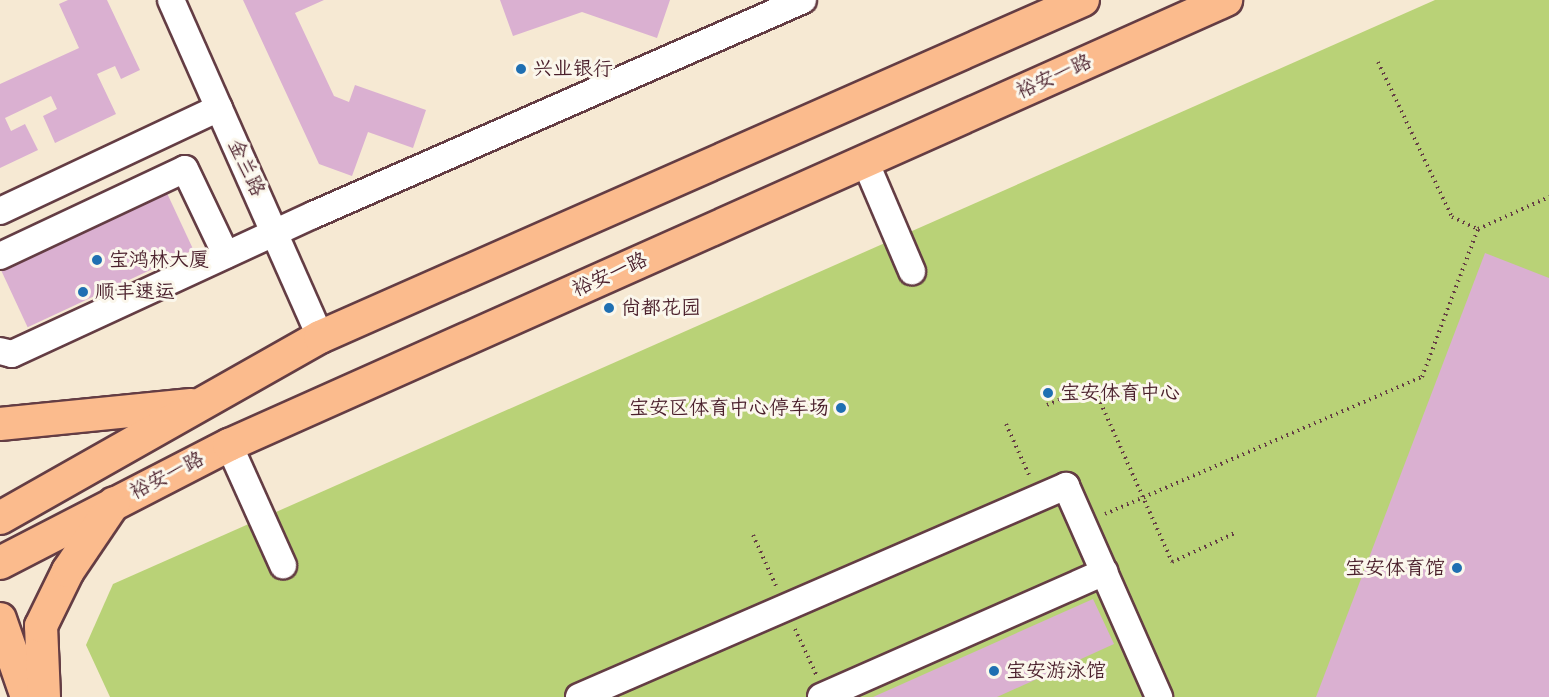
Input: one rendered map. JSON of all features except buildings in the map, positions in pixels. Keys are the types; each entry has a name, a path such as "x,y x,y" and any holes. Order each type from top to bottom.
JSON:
{"main road":[{"path":"0,518 126,449 197,405 320,337 1083,0"},
{"name":"裕安一路","path":"0,562 229,445 1226,0"},
{"path":"0,424 197,405"},
{"path":"44,697 41,626 68,571 115,502"},
{"path":"0,619 27,697"},
{"path":"0,680 5,697"}],"street":[{"name":"金兰路","path":"171,0 276,232 320,337"},
{"path":"0,351 12,354 276,232 803,0"},
{"path":"0,211 219,108"},
{"path":"865,161 912,271"},
{"path":"0,256 185,169 226,255"},
{"path":"229,445 283,565"},
{"path":"579,697 1066,486 1159,697"},
{"path":"823,696 1105,572"}],"path":[{"path":"1378,62 1452,217 1478,229"},
{"path":"1083,524 1422,377 1478,229 1549,197"},
{"path":"1047,405 1093,386 1172,562 1235,533"},
{"path":"1006,424 1039,498"},
{"path":"753,535 823,696"}],"green space":[{"name":"宝安体育中心","path":"1435,0 1549,0 1549,697 110,697 86,645 113,584"}],"place":[{"name":"兴业银行","path":"521,69"},
{"name":"宝鸿林大厦","path":"97,260"},
{"name":"顺丰速运","path":"83,292"},
{"name":"尚都花园","path":"609,308"},
{"name":"宝安体育中心","path":"1048,393"},
{"name":"宝安区体育中心停车场","path":"841,408"},
{"name":"宝安体育馆","path":"1457,568"},
{"name":"宝安游泳馆","path":"994,671"}]}
